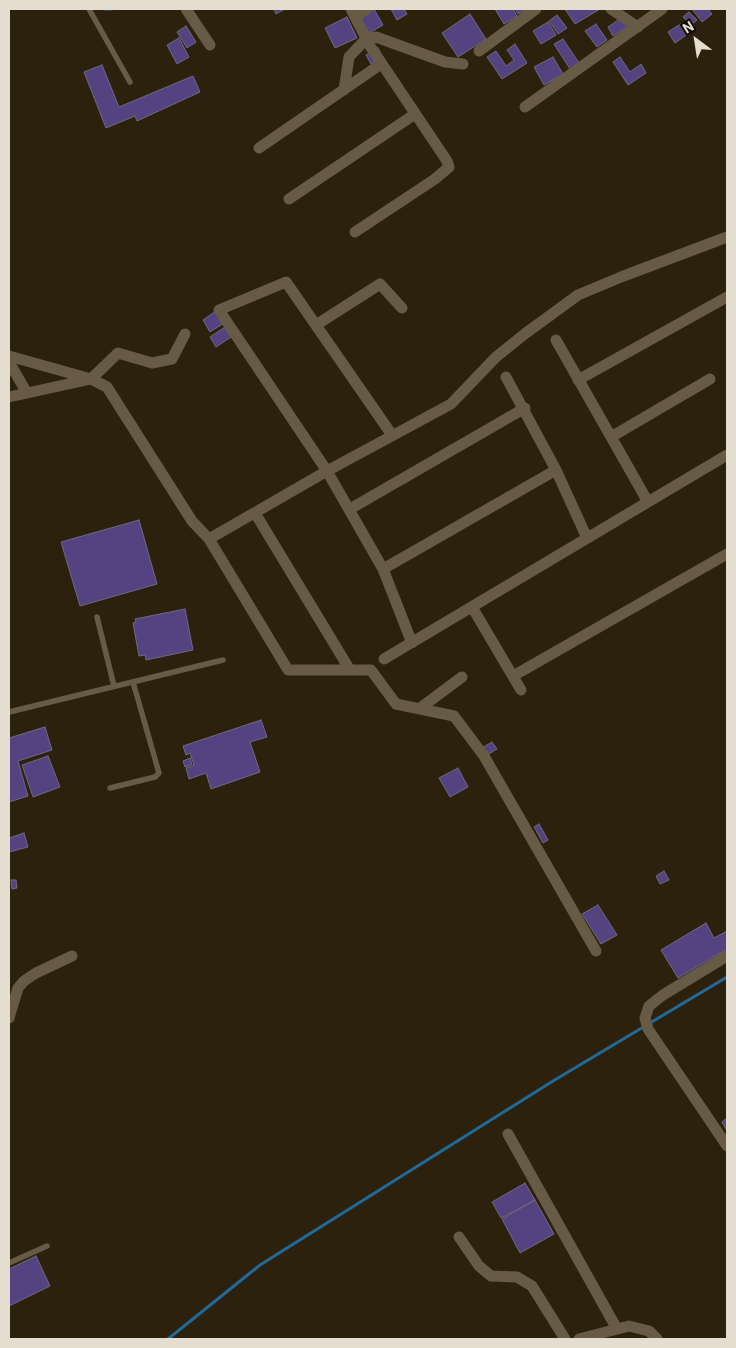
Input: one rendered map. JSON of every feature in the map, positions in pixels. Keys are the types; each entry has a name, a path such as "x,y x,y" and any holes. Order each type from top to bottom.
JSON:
{"street":[{"path":"186,9 210,45"},
{"path":"355,232 436,179 449,167 366,39 353,12 367,9"},
{"path":"479,51 536,9"},
{"path":"611,9 638,27"},
{"path":"525,106 662,9"},
{"path":"344,90 349,57 366,39 376,37 445,62 463,64"},
{"path":"259,148 381,64"},
{"path":"289,199 415,114"},
{"path":"209,538 392,434 450,404 504,351 578,296 621,276 727,237"},
{"path":"392,434 286,282 220,310 327,471 350,509 383,569 412,643"},
{"path":"316,325 380,284 402,308"},
{"path":"578,380 727,297"},
{"path":"9,397 91,379 118,353 152,362 172,359 185,334"},
{"path":"556,340 648,502"},
{"path":"9,356 91,379 107,387 192,521 209,538 288,670 371,670 396,704 454,716 484,756 596,951"},
{"path":"9,362 27,393"},
{"path":"506,377 525,408 587,538"},
{"path":"611,437 710,379"},
{"path":"350,509 525,408"},
{"path":"384,659 727,455"},
{"path":"383,569 556,470"},
{"path":"255,513 350,670"},
{"path":"513,676 727,554"},
{"path":"472,607 521,690"},
{"path":"419,709 462,677"},
{"path":"9,1018 18,988 24,981 36,973 72,956"},
{"path":"727,956 649,1006 647,1025 727,1146"},
{"path":"508,1134 617,1329"},
{"path":"459,1237 479,1266 492,1276 517,1277 532,1286 565,1339"},
{"path":"579,1339 629,1326 648,1331 657,1339"}],"lane":[{"path":"90,10 130,82"},
{"path":"97,617 114,686"},
{"path":"9,712 223,660"},
{"path":"110,788 155,777 159,773 133,682"},
{"path":"9,1263 47,1246"}],"building":[{"path":"274,9 285,9 276,14"},
{"path":"374,9 383,25 369,33 360,16"},
{"path":"391,9 404,9 407,14 397,20"},
{"path":"495,9 513,9 517,16 504,24"},
{"path":"515,9 524,9 525,10 518,14"},
{"path":"565,9 600,9 575,24"},
{"path":"692,9 708,9 712,14 702,22"},
{"path":"689,12 697,20 691,25 683,17"},
{"path":"470,14 486,39 458,57 442,33"},
{"path":"557,15 567,28 558,34 549,21"},
{"path":"347,17 357,38 335,48 325,28"},
{"path":"621,18 627,27 613,36 608,27"},
{"path":"548,22 556,35 541,44 533,31"},
{"path":"682,23 689,33 675,43 668,32"},
{"path":"596,24 607,40 597,47 585,31"},
{"path":"186,26 196,42 187,48 177,32"},
{"path":"179,38 189,57 177,64 167,45"},
{"path":"563,39 579,63 570,69 554,44"},
{"path":"515,44 527,63 502,79 487,57 496,51 506,66 514,60 507,50"},
{"path":"378,48 383,58 371,64 366,55"},
{"path":"553,57 563,74 544,85 534,67"},
{"path":"620,57 630,72 641,64 646,73 628,85 613,62"},
{"path":"102,65 119,107 193,76 200,92 137,121 135,116 106,128 84,72"},
{"path":"216,311 224,323 210,332 203,320"},
{"path":"225,327 231,337 216,347 210,337"},
{"path":"139,520 157,584 80,606 61,542"},
{"path":"185,609 193,650 146,660 145,655 139,656 133,623 136,622 135,619"},
{"path":"261,720 267,737 250,742 260,772 211,789 206,773 189,779 186,768 194,765 190,753 186,755 183,746"},
{"path":"45,727 52,750 18,761 28,796 9,802 9,738"},
{"path":"492,742 497,749 487,755 482,748"},
{"path":"48,756 60,787 33,797 22,765"},
{"path":"190,758 192,764 185,767 183,761"},
{"path":"458,768 468,787 450,797 439,778"},
{"path":"539,824 548,840 543,843 534,827"},
{"path":"24,833 28,847 9,852 9,838"},
{"path":"664,871 669,880 660,884 656,876"},
{"path":"11,880 16,880 17,888 12,889"},
{"path":"598,905 617,935 601,944 582,914"},
{"path":"706,923 714,938 727,931 727,949 678,978 661,950"},
{"path":"727,1118 727,1131 722,1122"},
{"path":"525,1183 535,1200 501,1218 492,1202"},
{"path":"535,1200 554,1234 520,1253 502,1219"},
{"path":"36,1256 50,1286 9,1306 9,1269"}],"waterway":[{"path":"104,9 112,9"},
{"path":"168,1339 260,1265 553,1081 727,977"}]}
